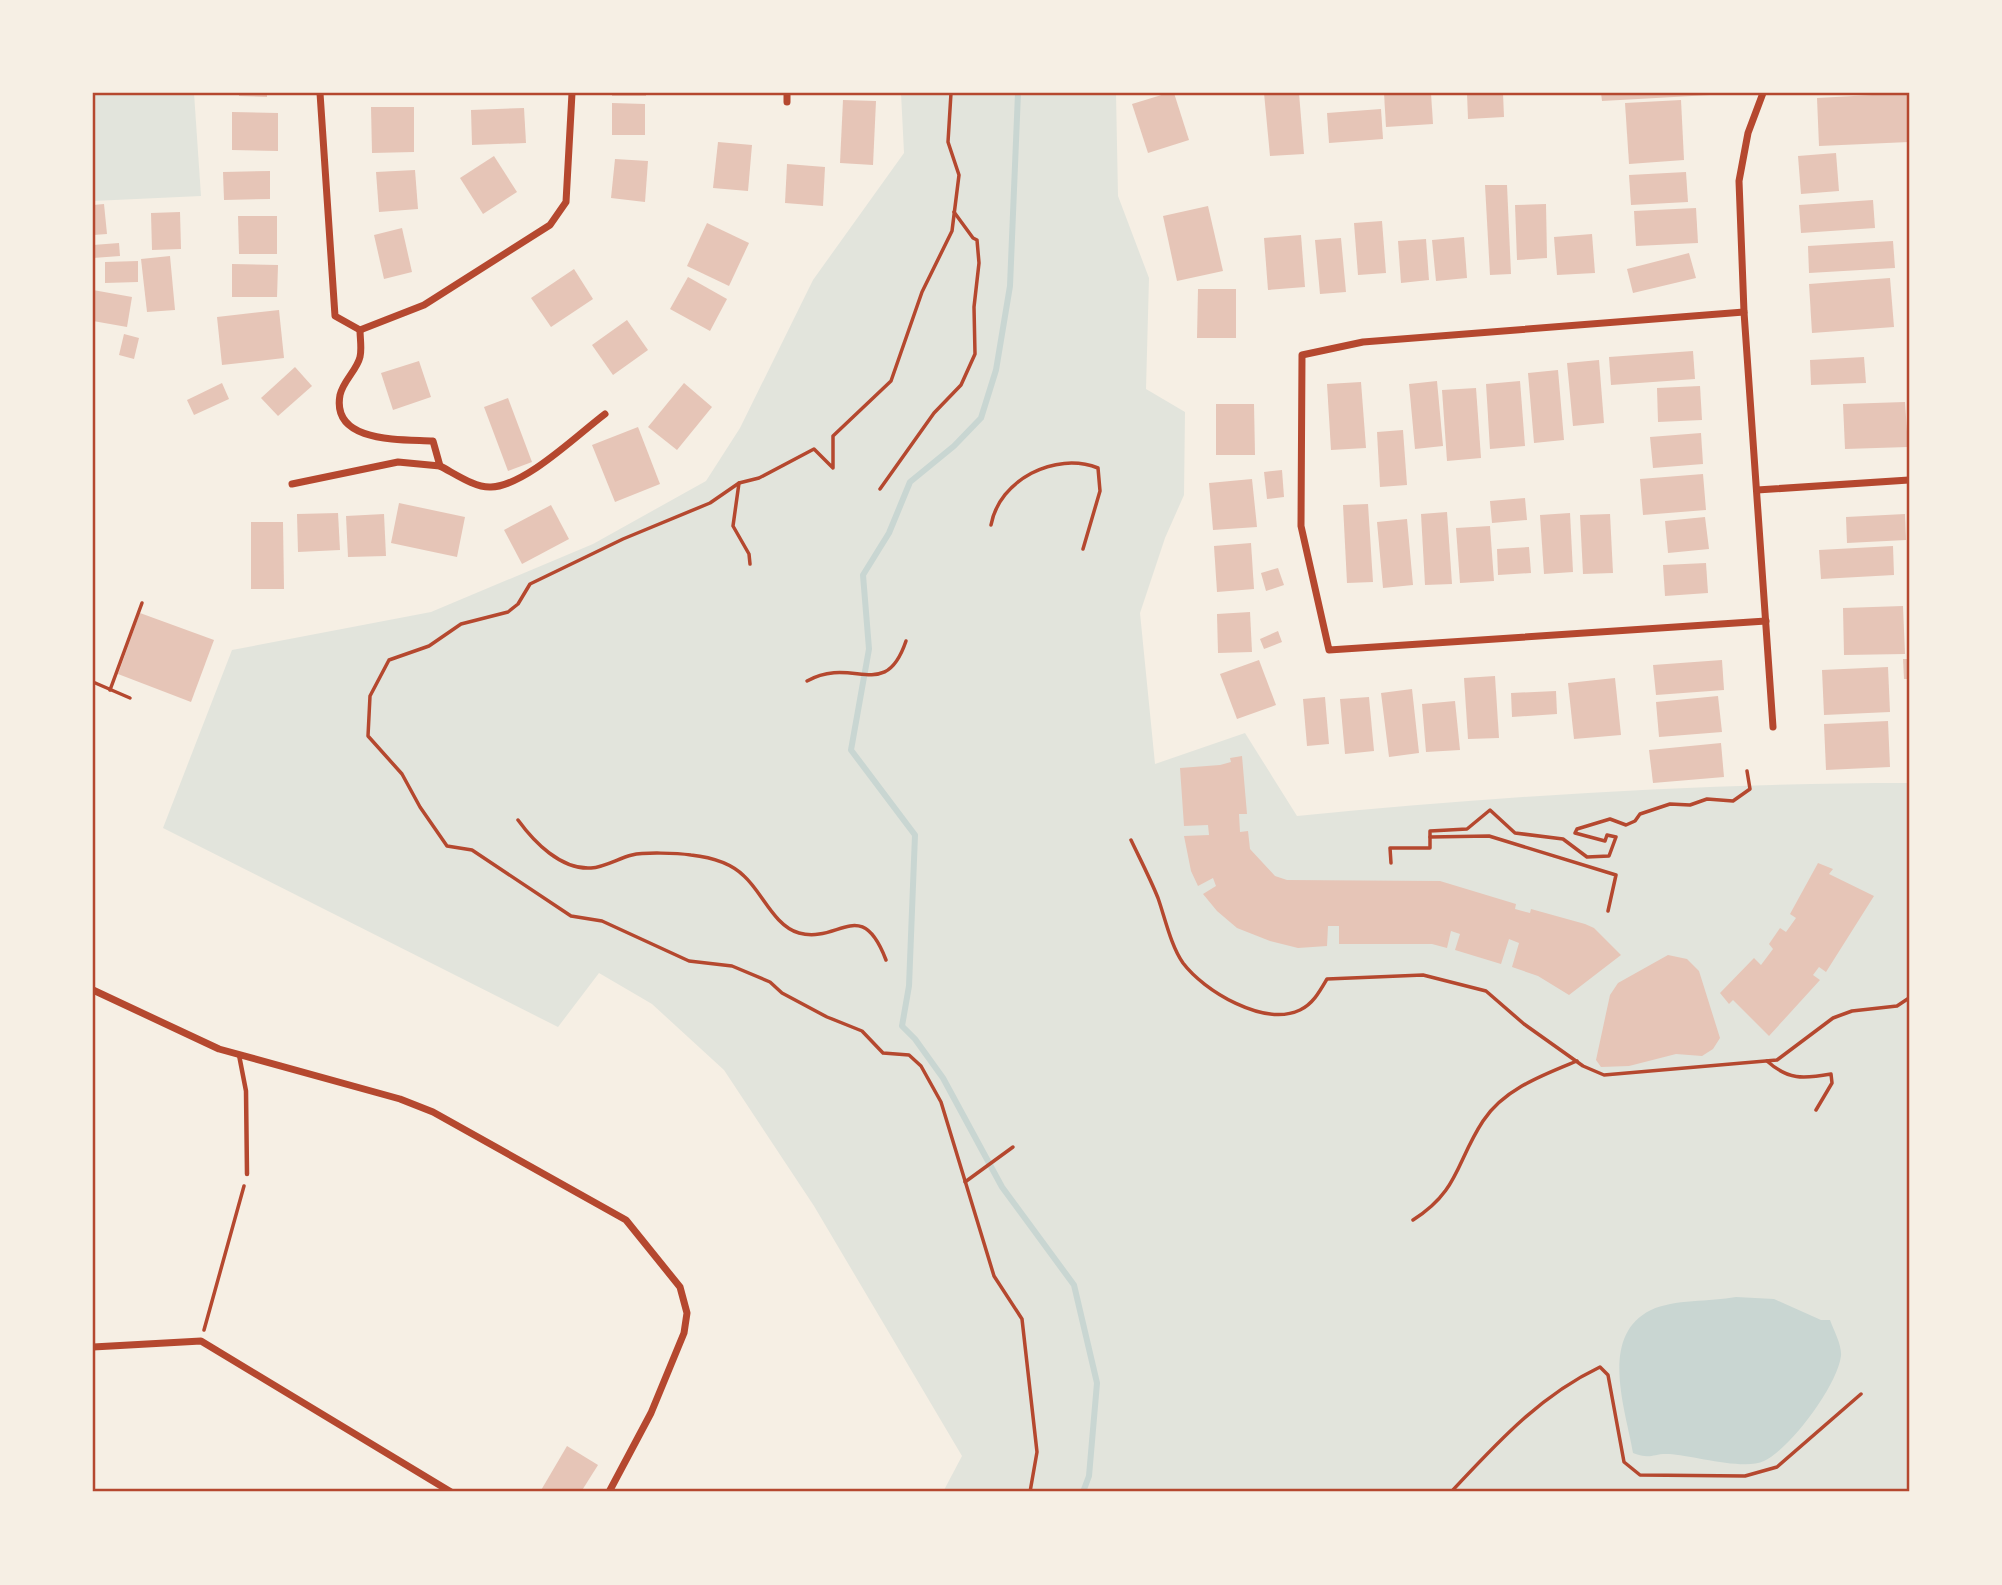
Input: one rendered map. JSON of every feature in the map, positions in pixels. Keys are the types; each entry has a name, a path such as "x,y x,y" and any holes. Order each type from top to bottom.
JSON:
{"street":[{"path":"320,93 335,316 360,330"},
{"path":"360,330 424,305 550,225 566,202 572,93"},
{"path":"787,93 787,102"},
{"path":"1763,93 1748,133 1739,181 1744,312 1773,727"},
{"path":"1744,312 1363,342 1302,355 1301,526 1329,650 1766,621"},
{"path":"360,330 360,357 340,395 342,415 353,429 374,438 433,441 440,466"},
{"path":"292,484 398,462 440,466 490,488 520,479 605,414"},
{"path":"1757,490 1909,480"},
{"path":"93,990 200,1042 400,1099 433,1112 614,1211 635,1228 680,1287 687,1323 651,1413 609,1492"},
{"path":"93,1347 201,1341 451,1492"}],"lane":[{"path":"239,1054 246,1091 247,1174"}],"path":[{"path":"951,93 948,142 960,176 951,231 922,292 891,381 833,436 833,468 814,449 785,466 739,483 710,503 623,539 530,584 518,604 508,612 461,624 429,646 389,660 370,696 368,736 402,774 420,807 447,846 472,850 571,915 602,921 689,961 732,965 770,982 782,993 827,1017 862,1031 883,1053 909,1055 921,1066 941,1101 994,1276 1022,1319 1037,1452 1030,1492"},
{"path":"880,489 934,413 961,385 975,355 974,307 979,263 977,240 973,239 954,210"},
{"path":"991,525 994,506 1012,487 1053,465 1080,461 1098,468 1100,491 1083,549"},
{"path":"739,483 733,526 748,554 750,564"},
{"path":"110,690 142,603"},
{"path":"807,681 820,674 854,671 873,676 889,672 900,660 906,641"},
{"path":"93,682 130,698"},
{"path":"1391,863 1390,848 1430,848 1430,831 1467,829 1490,810 1515,833 1563,839 1587,857 1609,856 1616,837 1607,835 1605,841 1576,833 1577,830 1610,819 1626,825 1635,821 1640,814 1670,804 1690,805 1707,799 1733,801 1750,789 1747,771"},
{"path":"518,820 538,847 562,860 590,868 635,854 690,855 727,864 744,876 789,927 810,934 849,925 867,929 879,940 886,960"},
{"path":"1430,837 1489,836 1616,875 1608,911"},
{"path":"1131,840 1156,893 1182,961 1208,989 1241,1005 1286,1015 1312,1002 1327,979 1423,975 1486,991 1524,1024 1577,1061 1604,1075 1777,1060 1833,1018 1853,1010 1897,1006 1909,998"},
{"path":"1413,1220 1434,1207 1454,1181 1483,1120 1510,1093 1544,1074 1577,1061"},
{"path":"1767,1061 1780,1073 1795,1079 1831,1074 1832,1083 1816,1110"},
{"path":"965,1182 1013,1147"},
{"path":"201,1341 247,1174"},
{"path":"1451,1492 1524,1415 1579,1377 1600,1367 1608,1375 1624,1462 1640,1475 1745,1476 1777,1467 1861,1394"}],"shaded area":[{"path":"93,93 194,93 201,196 93,201"},
{"path":"901,93 1116,93 1118,196 1149,278 1146,389 1185,412 1184,495 1165,538 1140,613 1155,764 1245,733 1297,816 1602,792 1756,785 1909,783 1909,1492 943,1492 962,1456 814,1206 724,1070 652,1004 599,973 558,1027 163,828 232,650 431,612 593,544 706,481 740,428 813,280 904,153"},
{"path":"1736,1297 1774,1299 1821,1320 1830,1320 1841,1356 1838,1369 1822,1399 1787,1443 1775,1454 1755,1464 1669,1454 1648,1456 1633,1453 1620,1375 1620,1355 1625,1337 1635,1322 1660,1306"}],"building":[{"path":"239,93 267,93 267,97 239,96"},
{"path":"612,93 646,93 646,96 612,96"},
{"path":"1174,93 1189,140 1148,153 1132,104"},
{"path":"1264,93 1299,93 1304,154 1270,156"},
{"path":"1384,93 1431,93 1433,124 1386,127"},
{"path":"1467,93 1503,93 1504,117 1468,119"},
{"path":"1601,93 1710,93 1710,95 1602,101"},
{"path":"1909,93 1909,142 1819,146 1817,98"},
{"path":"843,100 876,101 873,165 840,163"},
{"path":"1681,100 1684,160 1629,164 1625,103"},
{"path":"612,103 645,104 645,135 612,135"},
{"path":"371,107 414,107 414,152 372,153"},
{"path":"524,108 526,143 472,145 471,110"},
{"path":"1381,109 1383,139 1329,143 1327,113"},
{"path":"232,112 278,113 278,151 232,150"},
{"path":"718,142 752,145 748,191 713,188"},
{"path":"1836,153 1839,191 1801,194 1798,156"},
{"path":"494,156 517,192 483,214 460,178"},
{"path":"615,159 648,161 645,202 611,198"},
{"path":"787,164 825,167 823,206 785,203"},
{"path":"415,170 418,209 379,212 376,172"},
{"path":"270,171 270,199 224,200 223,172"},
{"path":"1686,172 1688,202 1631,205 1629,175"},
{"path":"1485,185 1507,185 1511,274 1490,275"},
{"path":"1873,200 1875,228 1801,233 1799,205"},
{"path":"104,204 107,234 93,235 93,205"},
{"path":"1546,204 1547,258 1517,260 1515,205"},
{"path":"1208,206 1223,271 1177,281 1163,216"},
{"path":"1696,208 1698,243 1636,246 1634,211"},
{"path":"180,212 181,249 152,250 151,213"},
{"path":"238,216 277,216 277,254 239,254"},
{"path":"1382,221 1386,273 1358,275 1354,223"},
{"path":"707,223 749,243 729,286 687,266"},
{"path":"402,228 412,272 384,279 374,235"},
{"path":"1592,234 1595,273 1557,275 1554,237"},
{"path":"1301,235 1305,287 1268,290 1264,238"},
{"path":"1464,237 1467,278 1436,281 1432,240"},
{"path":"1341,238 1346,292 1320,294 1315,240"},
{"path":"1426,239 1429,280 1401,283 1398,241"},
{"path":"1893,241 1895,268 1809,273 1808,246"},
{"path":"119,243 120,256 93,258 93,245"},
{"path":"1689,253 1696,278 1633,293 1627,269"},
{"path":"170,256 175,310 147,312 141,259"},
{"path":"138,261 138,282 105,283 105,262"},
{"path":"232,264 278,265 277,297 232,297"},
{"path":"574,269 593,299 551,327 531,298"},
{"path":"688,277 727,299 710,331 670,309"},
{"path":"1890,278 1894,327 1812,333 1809,284"},
{"path":"1198,289 1236,289 1236,338 1197,338"},
{"path":"93,290 132,297 127,327 93,321"},
{"path":"279,310 284,358 222,365 217,317"},
{"path":"627,320 648,350 613,375 592,345"},
{"path":"124,334 139,338 134,359 119,355"},
{"path":"1693,351 1695,379 1611,385 1609,357"},
{"path":"1864,357 1866,383 1811,385 1810,360"},
{"path":"1599,360 1604,423 1573,426 1567,363"},
{"path":"419,361 431,397 393,410 381,373"},
{"path":"295,367 312,386 278,416 261,398"},
{"path":"1558,370 1564,440 1534,443 1528,373"},
{"path":"1437,381 1443,446 1415,449 1409,384"},
{"path":"1520,381 1525,446 1490,449 1486,384"},
{"path":"1361,382 1366,448 1331,450 1327,384"},
{"path":"222,383 229,399 194,415 187,400"},
{"path":"684,383 712,407 677,450 648,427"},
{"path":"1700,386 1702,420 1658,422 1657,388"},
{"path":"1476,388 1481,458 1447,461 1442,390"},
{"path":"508,398 532,462 508,471 484,407"},
{"path":"1905,402 1908,447 1845,449 1843,404"},
{"path":"1216,404 1254,404 1255,455 1216,455"},
{"path":"638,427 660,484 615,502 592,445"},
{"path":"1403,430 1407,485 1380,487 1377,432"},
{"path":"1701,433 1703,464 1653,468 1650,437"},
{"path":"1282,470 1284,497 1267,499 1264,472"},
{"path":"1703,474 1706,510 1643,515 1640,479"},
{"path":"1252,479 1257,527 1213,530 1209,483"},
{"path":"1525,498 1527,520 1492,523 1490,501"},
{"path":"399,503 465,517 457,557 391,543"},
{"path":"1368,504 1373,582 1347,583 1343,505"},
{"path":"551,505 569,539 522,564 504,530"},
{"path":"1447,512 1452,584 1425,585 1421,514"},
{"path":"338,513 340,550 298,552 297,514"},
{"path":"1570,513 1573,572 1544,574 1540,515"},
{"path":"384,514 386,556 348,557 346,516"},
{"path":"1610,514 1613,573 1583,574 1580,515"},
{"path":"1905,514 1906,540 1847,543 1846,517"},
{"path":"1705,517 1709,549 1668,553 1665,521"},
{"path":"1407,519 1413,585 1383,588 1377,522"},
{"path":"251,522 283,522 284,589 251,589"},
{"path":"1490,526 1494,581 1460,583 1456,528"},
{"path":"1251,543 1254,589 1217,592 1214,546"},
{"path":"1893,546 1894,575 1821,579 1819,550"},
{"path":"1529,547 1531,573 1498,575 1497,549"},
{"path":"1706,563 1708,593 1665,596 1663,565"},
{"path":"1278,568 1284,585 1266,591 1261,573"},
{"path":"1903,606 1905,654 1844,655 1843,608"},
{"path":"1250,612 1252,652 1218,653 1217,614"},
{"path":"140,613 214,640 191,702 118,674"},
{"path":"1278,631 1282,642 1264,649 1260,639"},
{"path":"1903,659 1909,659 1909,679 1904,679"},
{"path":"1259,660 1276,705 1237,719 1220,674"},
{"path":"1722,660 1724,690 1656,695 1653,665"},
{"path":"1888,667 1890,712 1824,715 1822,670"},
{"path":"1495,676 1499,738 1468,739 1464,678"},
{"path":"1615,678 1621,735 1574,739 1568,683"},
{"path":"1412,689 1419,753 1389,757 1381,693"},
{"path":"1556,691 1557,714 1512,717 1511,693"},
{"path":"1718,696 1722,732 1659,737 1656,702"},
{"path":"1325,697 1329,744 1307,746 1303,699"},
{"path":"1369,697 1374,751 1345,754 1340,699"},
{"path":"1455,701 1460,750 1426,752 1422,704"},
{"path":"1888,721 1890,767 1826,770 1824,724"},
{"path":"1721,743 1724,777 1653,783 1649,750"},
{"path":"1242,756 1247,814 1239,814 1240,832 1248,831 1250,849 1275,876 1287,880 1440,881 1516,904 1515,909 1530,913 1531,909 1585,924 1594,928 1621,955 1569,995 1538,976 1512,967 1519,943 1509,939 1501,964 1455,950 1460,934 1451,931 1447,948 1432,944 1339,944 1339,926 1328,926 1327,946 1298,948 1237,928 1217,911 1203,894 1216,886 1213,878 1198,886 1191,871 1184,836 1209,835 1208,825 1184,826 1180,768 1220,765 1231,762 1230,758"},
{"path":"1818,863 1833,869 1829,874 1874,896 1826,972 1819,967 1813,975 1820,980 1769,1036 1733,1000 1729,1004 1720,993 1754,958 1761,965 1773,949 1769,944 1780,928 1786,932 1796,918 1790,914"},
{"path":"1668,955 1687,959 1699,971 1720,1038 1713,1049 1702,1056 1676,1054 1629,1066 1601,1067 1596,1060 1610,995 1618,983"},
{"path":"567,1446 598,1465 581,1492 540,1492"}],"waterway":[{"path":"1018,93 1010,286 996,370 981,418 954,446 910,482 889,533 863,575 869,649 851,750 915,835 909,986 902,1026 915,1039 943,1078 1002,1187 1074,1285 1097,1383 1089,1476 1083,1492"}]}
